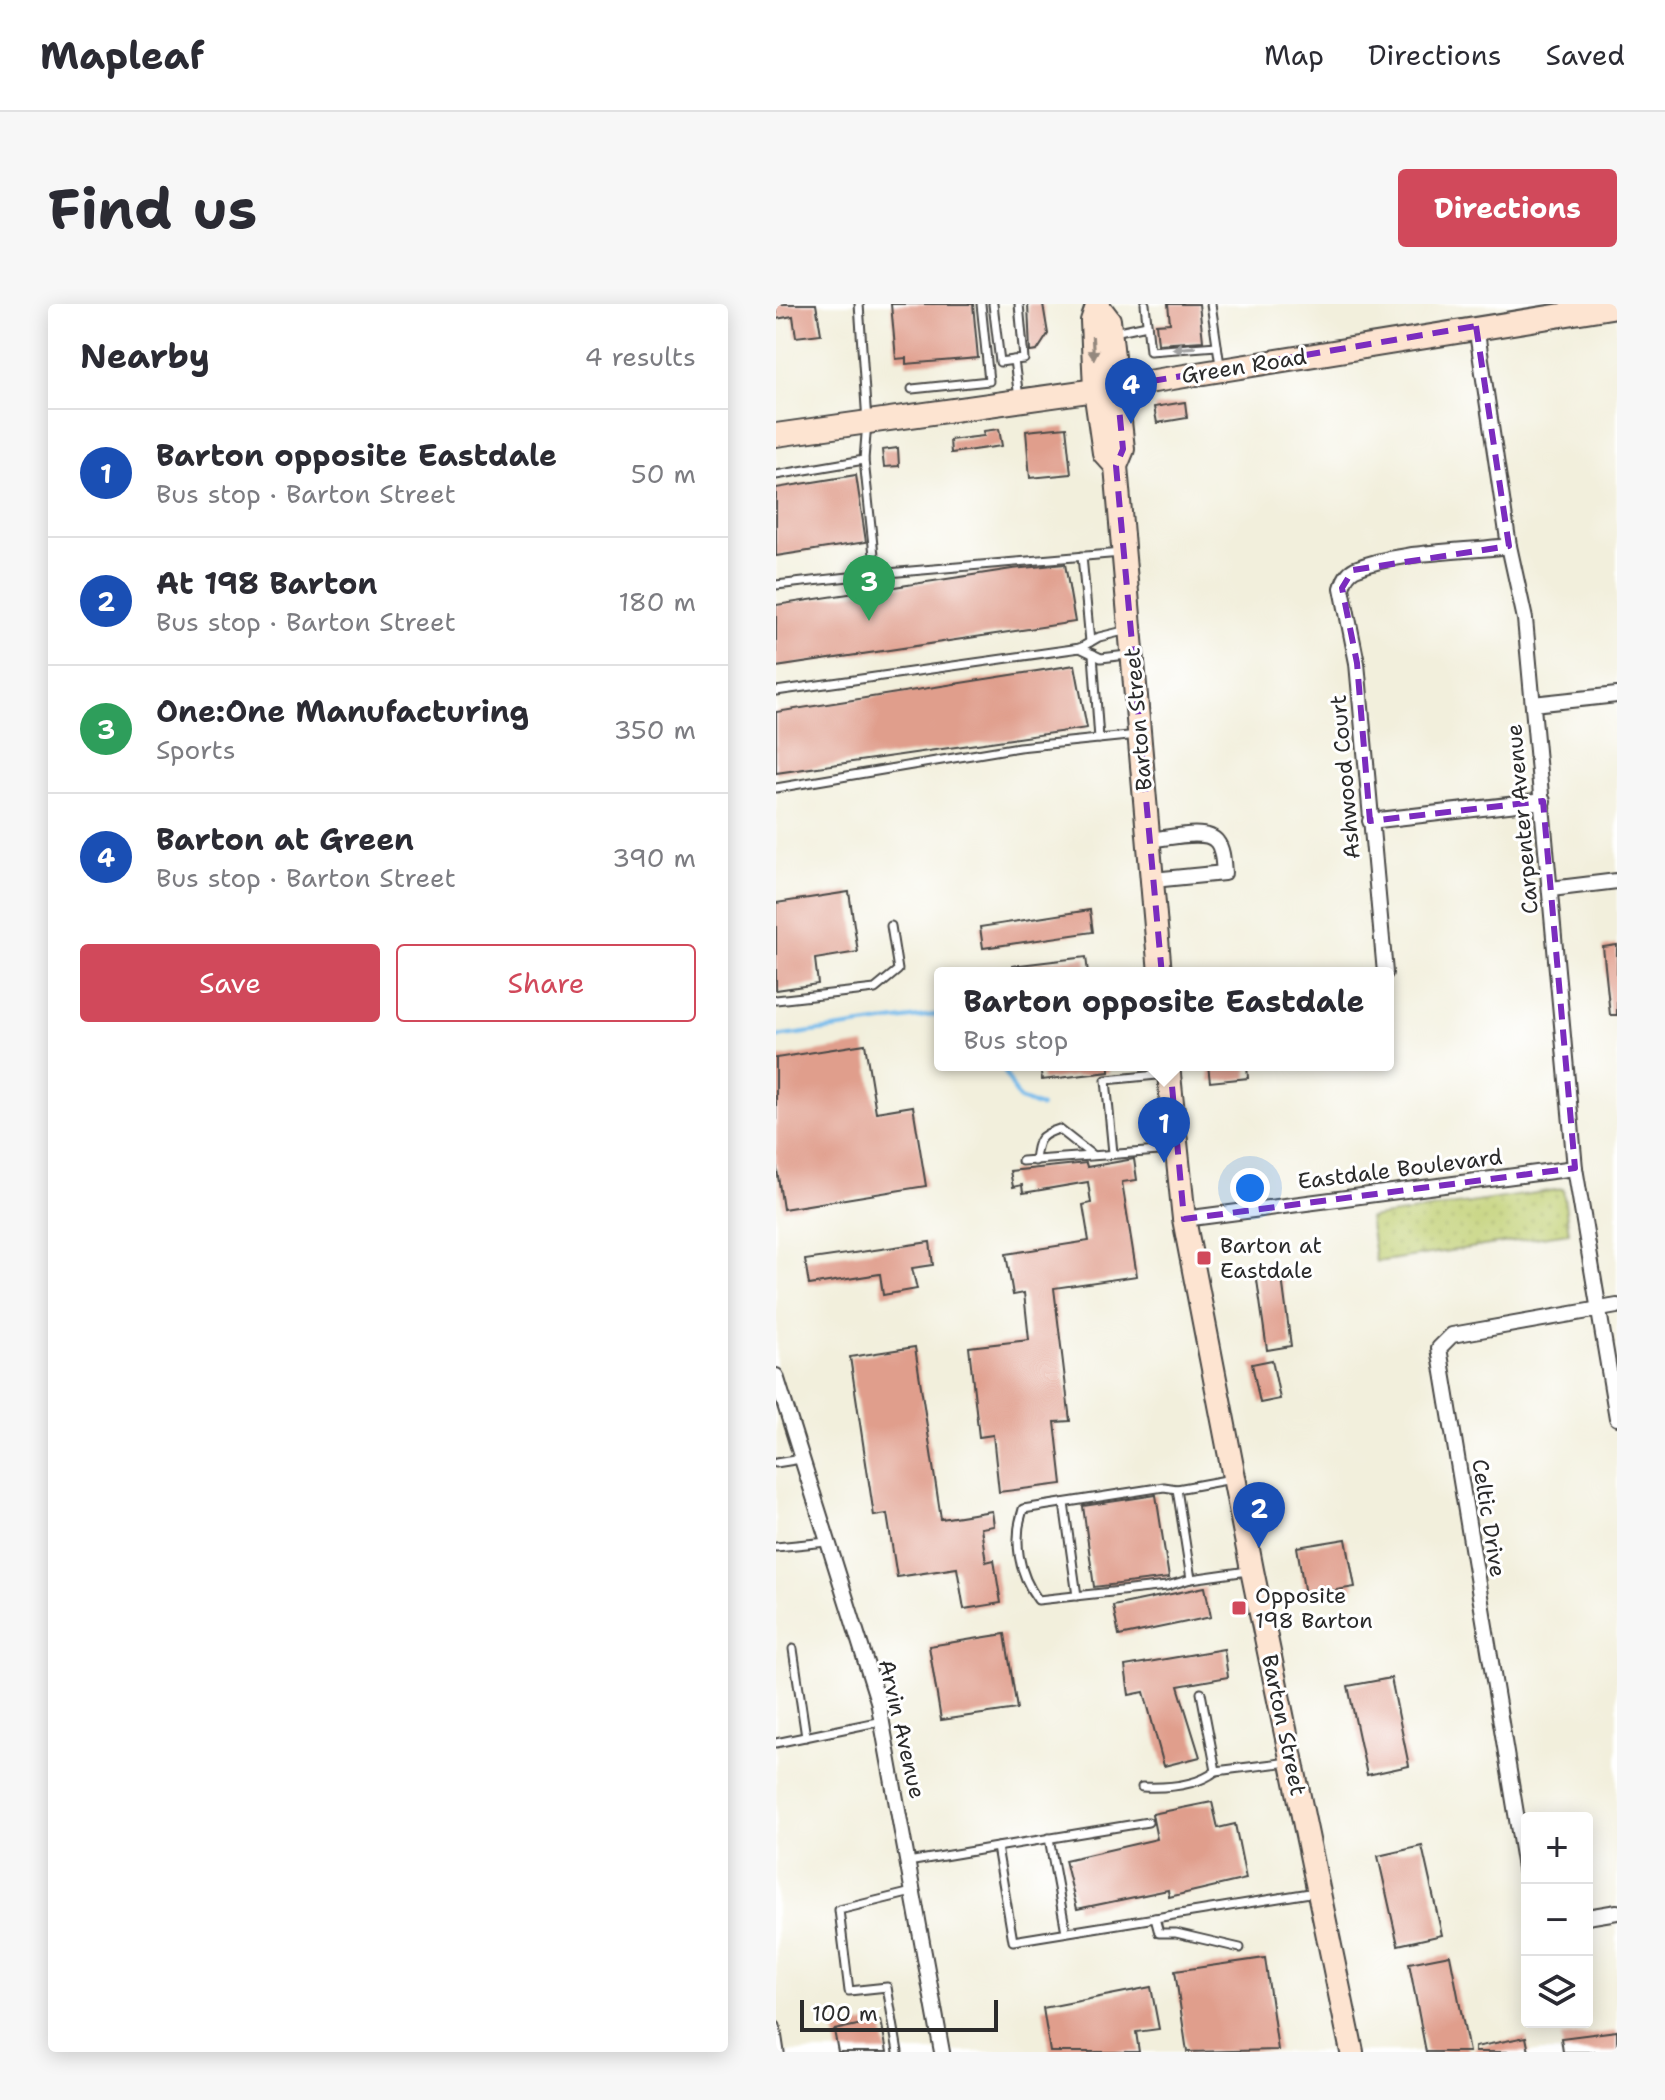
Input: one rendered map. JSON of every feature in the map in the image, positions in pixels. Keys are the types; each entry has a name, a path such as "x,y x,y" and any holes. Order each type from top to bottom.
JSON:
{"main road":[{"name":"Barton Street","path":"1106,389 1109,320 1099,306 1092,321 1106,389 1123,449 1116,466 1160,967"},
{"name":"Green Road","path":"776,435 1106,389 1476,326 1617,306"},
{"name":"Barton Street","path":"1168,1071 1184,1219 1252,1570 1352,2052"}],"street":[{"name":"Carpenter Avenue","path":"1476,326 1509,546 1525,619 1575,1168 1617,1418"},
{"name":"Ashwood Court","path":"1384,967 1357,663 1342,588 1344,578 1353,570 1390,560 1509,546"},
{"path":"1533,704 1617,695"},
{"path":"1370,821 1543,801"},
{"path":"1149,840 1204,835 1215,838 1224,873 1153,880"},
{"path":"1551,889 1617,881"},
{"name":"Eastdale Boulevard","path":"1184,1219 1575,1168"},
{"name":"Celtic Drive","path":"1521,1844 1439,1348 1452,1335 1617,1306"},
{"name":"Arvin Avenue","path":"776,1376 882,1721 942,2052"},
{"path":"1593,1916 1617,1912"}],"lane":[{"path":"859,304 867,422 864,460 876,574"},
{"path":"912,389 989,381 981,304"},
{"path":"993,304 998,321 1000,362 1024,359 1016,319 1019,304"},
{"path":"1145,304 1150,351 1217,346"},
{"path":"1211,304 1221,370"},
{"path":"1110,333 1147,325"},
{"path":"1014,360 1019,401"},
{"path":"948,385 951,410"},
{"path":"776,475 864,460"},
{"path":"776,585 1123,553"},
{"path":"1082,556 1090,642"},
{"path":"776,691 1080,648 1130,630"},
{"path":"1080,648 1101,658 1133,655"},
{"path":"1093,654 1099,739"},
{"path":"776,788 1019,747 1139,735"},
{"path":"776,1000 875,989 898,970 891,926"},
{"path":"1113,1153 1106,1080 1162,1071"},
{"path":"1035,1161 1037,1141 1042,1134 1059,1129 1092,1155"},
{"path":"1022,1161 1175,1150"},
{"path":"776,1463 801,1459"},
{"path":"1234,1478 1177,1489 1164,1487 1023,1509 1018,1525 1019,1554 1029,1587 1038,1600 1167,1586 1191,1579 1252,1570"},
{"path":"1177,1489 1191,1579"},
{"path":"1064,1503 1077,1596"},
{"path":"776,1547 827,1542"},
{"path":"793,1649 806,1737"},
{"path":"1201,1693 1216,1771"},
{"path":"776,1743 882,1721"},
{"path":"1142,1787 1158,1788 1206,1779 1216,1771 1292,1762"},
{"path":"908,1862 1148,1822"},
{"path":"1049,1838 1066,1932"},
{"path":"997,1847 1013,1941 1318,1891"},
{"path":"898,2052 887,1987 849,1991 839,1910 913,1891"},
{"path":"1155,1918 1159,1933 1176,1933 1240,1948"},
{"path":"776,2026 780,2052"}],"highlighted area":[{"path":"1476,326 1509,546 1353,570 1342,588 1357,663 1370,821 1543,801 1575,1168 1184,1219 1116,466 1123,449 1117,387"}],"green space":[{"path":"1563,1189 1569,1233 1376,1262 1369,1218"}],"building":[{"path":"776,304 816,304 821,334 796,337 793,316 776,319"},
{"path":"891,304 973,304 978,358 906,364 906,358 896,359"},
{"path":"1028,304 1043,304 1048,334 1037,351 1030,352"},
{"path":"1168,304 1199,304 1203,341 1158,344 1156,324 1170,323"},
{"path":"1185,402 1187,418 1157,423 1154,407"},
{"path":"1066,427 1071,474 1030,478 1026,431"},
{"path":"999,429 1002,446 951,453 950,440 984,436 983,431"},
{"path":"898,448 899,466 884,467 882,450"},
{"path":"856,475 866,542 776,556 776,488"},
{"path":"1065,564 1075,622 776,667 776,605 1012,569"},
{"path":"1075,665 1087,728 776,773 776,712"},
{"path":"849,892 858,952 815,959 818,984 776,990 776,903"},
{"path":"1090,910 1093,932 983,948 980,927"},
{"path":"1617,945 1617,1015 1610,1015 1603,947"},
{"path":"1086,957 1087,967 1012,967"},
{"path":"865,1044 876,1112 913,1106 926,1186 783,1209 776,1163 776,1058"},
{"path":"1041,1071 1109,1071 1109,1072 1042,1080"},
{"path":"1209,1071 1247,1071 1248,1078 1210,1082"},
{"path":"1134,1159 1137,1180 1122,1182 1137,1276 1054,1288 1070,1421 1055,1422 1062,1484 999,1492 993,1435 979,1437 969,1347 1029,1340 1024,1293 1013,1295 1006,1254 1089,1241 1083,1205 1091,1203 1088,1182 1023,1193 1022,1185 1013,1187 1010,1171 1086,1163 1087,1167"},
{"path":"930,1242 933,1265 912,1268 917,1289 883,1295 880,1274 809,1285 805,1260"},
{"path":"1281,1270 1291,1346 1267,1350 1256,1273"},
{"path":"915,1347 941,1519 992,1511 994,1526 981,1528 986,1562 994,1560 1001,1603 964,1609 957,1568 897,1577 887,1514 874,1516 850,1357"},
{"path":"1272,1360 1280,1399 1260,1403 1252,1364"},
{"path":"1156,1495 1169,1578 1094,1587 1083,1506"},
{"path":"1346,1539 1355,1587 1305,1595 1297,1547"},
{"path":"1205,1587 1211,1617 1119,1636 1113,1606"},
{"path":"1005,1634 1017,1709 941,1720 929,1646"},
{"path":"1224,1649 1228,1677 1178,1686 1200,1757 1164,1766 1144,1692 1129,1695 1125,1666"},
{"path":"1391,1678 1409,1766 1367,1775 1348,1686"},
{"path":"1212,1802 1218,1828 1235,1824 1246,1879 1169,1897 1168,1890 1077,1909 1065,1860 1157,1839 1152,1814"},
{"path":"1422,1846 1442,1935 1398,1945 1378,1856"},
{"path":"1450,1955 1469,2052 1426,2052 1409,1963"},
{"path":"1265,1958 1278,2050 1187,2052 1175,1971"},
{"path":"1151,1987 1159,2029 1136,2032 1139,2052 1050,2052 1043,2008"},
{"path":"881,2020 887,2052 838,2052 834,2030"},
{"path":"1617,2031 1617,2052 1563,2052 1561,2038"},
{"path":"1526,2037 1529,2052 1475,2052 1475,2047"}],"waterway":[{"path":"776,1037 934,1015"},
{"path":"1004,1071 1019,1099 1041,1107"}],"place":[{"name":"Barton at Green","path":"1131,424"},
{"name":"One:One Manufacturing","path":"869,621"},
{"name":"Barton opposite Eastdale","path":"1164,1163"},
{"name":"Barton at Eastdale","path":"1204,1258"},
{"name":"At 198 Barton","path":"1259,1548"},
{"name":"Opposite 198 Barton","path":"1239,1608"}]}
